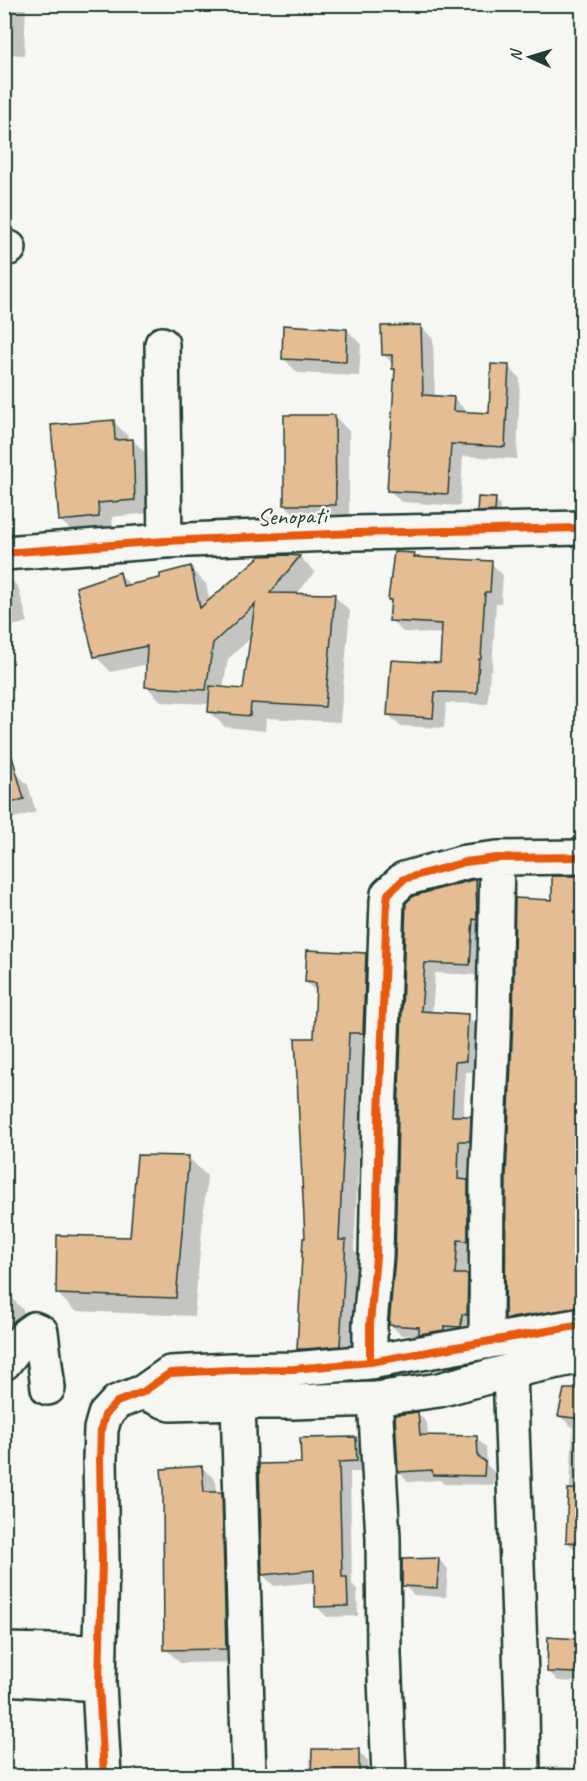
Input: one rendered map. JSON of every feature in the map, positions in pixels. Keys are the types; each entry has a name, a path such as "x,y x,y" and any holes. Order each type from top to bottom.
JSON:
{"street":[{"path":"162,344 165,541"},
{"name":"Senopati","path":"4,553 165,541 355,533 582,528"},
{"path":"370,1362 370,1324 376,1257 388,894 405,879 465,862 497,858 582,857"},
{"path":"486,1342 487,1176 494,1018 497,858"},
{"path":"4,1363 27,1334 34,1329 41,1332 48,1388"},
{"path":"104,1776 99,1668 102,1561 101,1429 105,1415 117,1402 142,1392 170,1373 294,1369 370,1362 486,1342 574,1341"},
{"path":"142,1392 171,1404 375,1399 439,1390 510,1371 574,1341"},
{"path":"433,1351 439,1390"},
{"path":"294,1369 294,1402"},
{"path":"510,1371 523,1776"},
{"path":"375,1399 382,1538 389,1776"},
{"path":"238,1402 249,1776"},
{"path":"4,1650 99,1668"},
{"path":"4,1678 99,1668"}],"building":[{"path":"283,325 347,329 346,362 282,359"},
{"path":"421,325 423,395 454,397 453,411 489,413 491,364 509,365 505,447 451,444 448,494 387,491 395,369 392,369 392,355 382,355 381,326"},
{"path":"284,415 335,415 336,505 284,505"},
{"path":"114,420 115,440 133,439 135,500 98,503 99,517 59,521 51,425"},
{"path":"478,497 496,498 495,511 477,512"},
{"path":"394,552 415,553 414,557 492,561 490,592 485,592 477,693 435,692 433,718 387,715 391,660 440,663 442,624 389,621 391,600 388,600"},
{"path":"260,556 300,556 270,593 335,594 325,707 251,703 250,716 208,712 210,686 243,689 255,604 213,643 206,690 145,687 147,646 94,657 76,587 120,572 123,586 160,578 160,574 191,566 200,608"},
{"path":"10,749 24,799 4,805 4,750"},
{"path":"552,876 582,876 582,1187 578,1186 578,1228 582,1228 582,1307 505,1319 506,1176 513,1018 515,898 552,900"},
{"path":"476,879 477,920 473,919 470,965 425,963 421,1011 468,1014 466,1061 455,1062 452,1116 471,1116 470,1141 459,1141 458,1179 468,1180 468,1241 458,1240 455,1274 468,1274 467,1315 462,1314 461,1327 444,1326 444,1330 419,1334 419,1327 389,1325 395,1257 406,903 413,896"},
{"path":"307,950 366,953 363,1033 349,1033 339,1240 346,1240 340,1346 297,1349 303,1238 305,1238 295,1038 314,1038 316,983 305,982"},
{"path":"137,1155 189,1156 176,1298 56,1294 57,1235 130,1237"},
{"path":"564,1389 582,1389 582,1419 558,1416"},
{"path":"418,1412 420,1435 477,1436 478,1457 485,1461 484,1476 433,1475 432,1470 398,1472 395,1415"},
{"path":"356,1437 357,1461 339,1462 342,1577 347,1577 348,1606 315,1607 314,1570 262,1575 259,1464 301,1463 300,1438"},
{"path":"202,1466 204,1492 222,1492 226,1649 164,1650 161,1469"},
{"path":"568,1489 582,1490 582,1543 566,1542"},
{"path":"439,1558 437,1588 402,1586 402,1559"},
{"path":"548,1637 579,1639 578,1673 547,1672"},
{"path":"312,1749 359,1749 359,1776 311,1776"}],"cycle path":[{"path":"4,553 165,541 355,533 582,528"},
{"path":"370,1362 370,1324 376,1257 388,894 404,879 465,862 497,858 582,857"},
{"path":"104,1776 99,1684 102,1561 101,1429 105,1415 117,1402 143,1392 170,1373 294,1369 370,1362 582,1325"}]}
